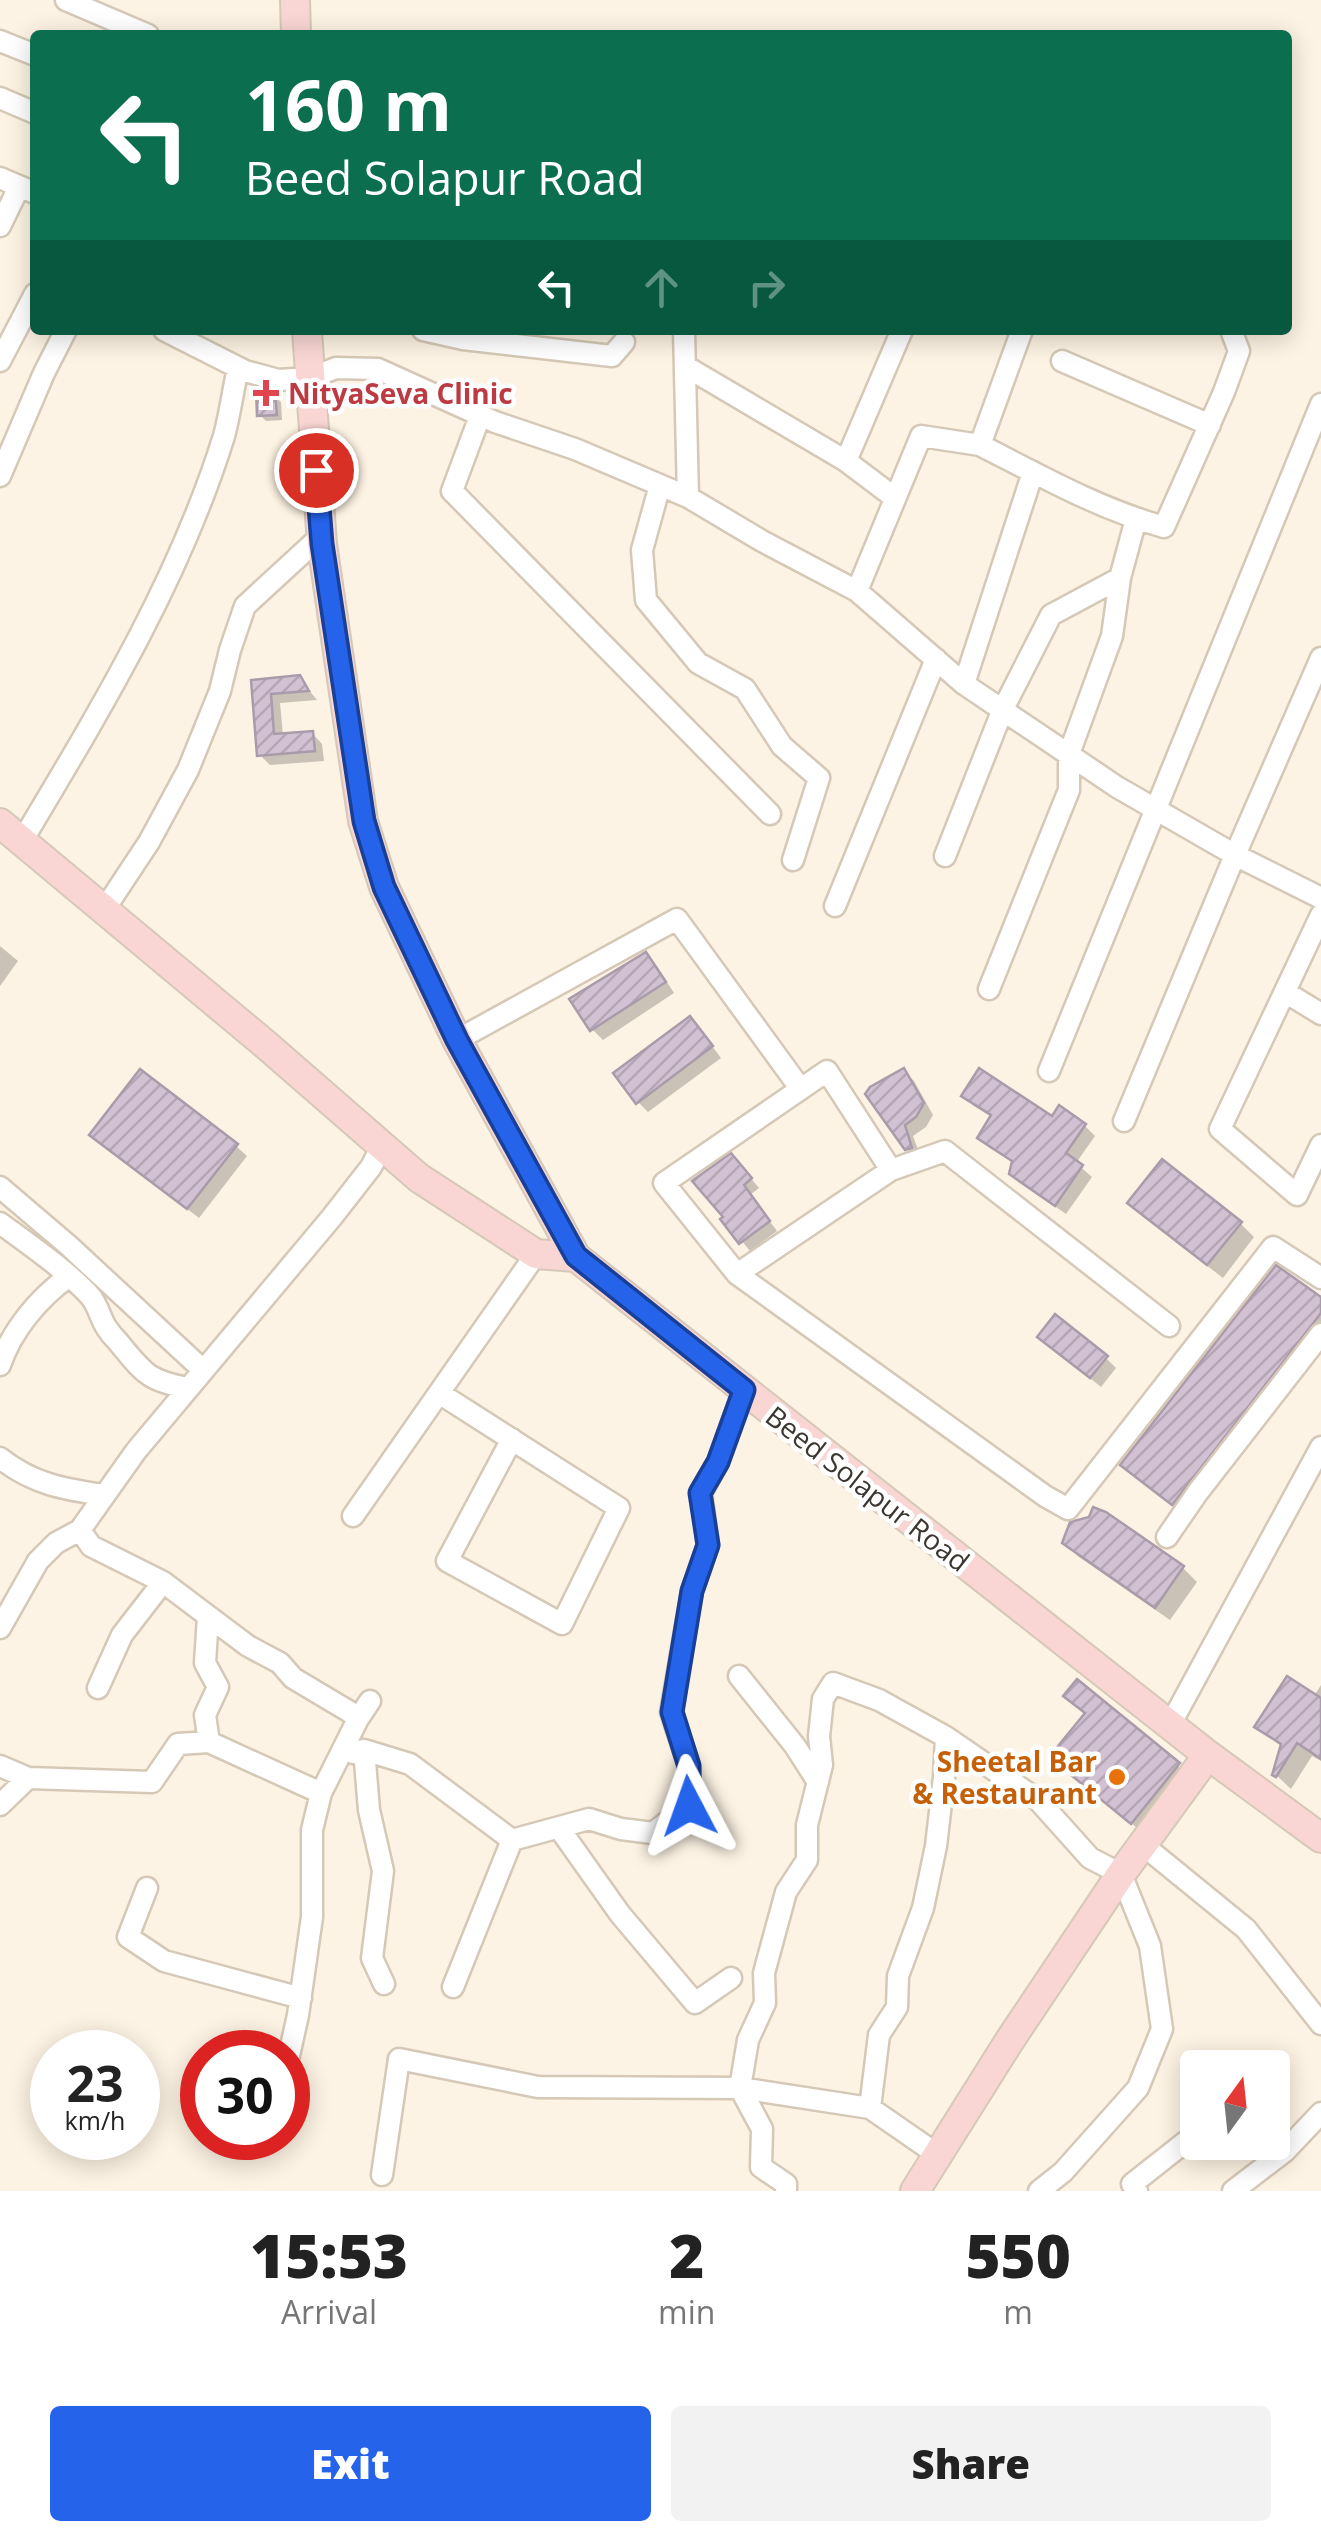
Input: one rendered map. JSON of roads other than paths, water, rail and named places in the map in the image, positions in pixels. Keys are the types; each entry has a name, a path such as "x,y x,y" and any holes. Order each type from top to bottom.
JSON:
{"main road":[{"path":"295,0 296,30"},
{"name":"Beed Solapur Road","path":"307,335 321,536 364,821 384,887 457,1040 576,1256 1208,1755 1321,1838"},
{"path":"0,822 266,1044 419,1178 536,1254 576,1256"},
{"path":"915,2191 1121,1874 1208,1755"}],"street":[{"path":"66,0 136,30"},
{"path":"0,40 30,53"},
{"path":"0,98 30,111"},
{"path":"0,226 18,186"},
{"path":"0,361 30,304"},
{"path":"0,476 63,335"},
{"path":"174,335 238,368 278,380 310,378 336,368 378,369 480,416 575,449 688,497 856,590 964,684 1117,787 1235,855 1321,898"},
{"path":"445,335 612,356 624,342"},
{"path":"684,335 688,497"},
{"path":"846,461 900,335"},
{"path":"980,445 1020,335"},
{"path":"856,590 921,436 980,445 1136,520 1164,527 1239,351 1233,335"},
{"path":"1062,361 1210,425"},
{"path":"684,366 846,461 895,498"},
{"path":"22,841 103,704 176,565 224,434 238,368"},
{"path":"1049,1071 1321,404"},
{"path":"480,416 452,491 770,814"},
{"path":"964,684 1033,472"},
{"path":"660,485 642,550 646,600 698,663 745,689 782,746 818,778 793,860"},
{"path":"989,989 1069,790 1069,754 1112,636 1120,578 1136,520"},
{"path":"104,910 149,842 188,770 220,691 245,606 321,536"},
{"path":"945,856 1003,710 1051,615 1120,578"},
{"path":"1124,1121 1321,658"},
{"path":"835,906 936,659"},
{"path":"1321,915 1220,1129 1296,1195 1321,1145"},
{"path":"457,1040 677,920 800,1088"},
{"path":"1285,992 1321,1014"},
{"path":"891,1170 827,1070 664,1183 737,1274 1068,1509 1273,1247 1321,1278"},
{"path":"0,1628 38,1561 56,1543 80,1530 136,1451 332,1217 371,1167 382,1146"},
{"path":"737,1274 891,1170 945,1151 1169,1326"},
{"path":"0,1187 203,1370"},
{"path":"0,1222 89,1295 107,1330 137,1367 162,1383 188,1388"},
{"path":"353,1516 536,1254"},
{"path":"0,1365 18,1327 68,1277"},
{"path":"1167,1537 1321,1334"},
{"path":"512,1840 589,1819 653,1833 689,1806 689,1766 672,1712 692,1591 708,1545 700,1493 718,1462 744,1390"},
{"path":"440,1393 512,1439 619,1508 562,1624 448,1561 512,1439"},
{"path":"1170,1725 1321,1447"},
{"path":"0,1458 18,1472 55,1488 103,1495"},
{"path":"80,1530 91,1546 163,1582 248,1646 280,1663 293,1678 358,1719"},
{"path":"98,1688 122,1635 163,1582"},
{"path":"208,1616 205,1663 218,1687 205,1715 209,1742"},
{"path":"739,1676 796,1746 818,1782"},
{"path":"786,2191 786,2184 761,2167 762,2129 740,2088 748,2040 765,2003 764,1973 786,1892 807,1860 808,1825 822,1765 819,1736 824,1699 833,1683 879,1700 946,1737 1038,1800 1090,1858 1121,1874 1150,1946 1162,2029 1138,2088 1064,2172 1039,2191"},
{"path":"294,2030 312,1916 312,1830 321,1793 370,1700"},
{"path":"870,2108 879,2036 896,2007 898,1976 923,1908 933,1862 946,1737"},
{"path":"0,1766 28,1778 152,1782 178,1744 209,1742 321,1793"},
{"path":"337,1758 364,1750 410,1764 512,1840"},
{"path":"364,1750 369,1810 382,1871 372,1958 384,1984"},
{"path":"0,1805 28,1778"},
{"path":"558,1828 620,1914 695,2004 731,1978"},
{"path":"453,1987 512,1840"},
{"path":"1143,1844 1246,1929 1321,2024"},
{"path":"147,1888 128,1937 164,1961 301,1998"},
{"path":"382,2175 399,2060 538,2086 740,2088 870,2108 938,2156"},
{"path":"1234,2191 1285,2151 1321,2114"},
{"path":"1137,2191 1132,2184 1180,2146"}],"place":[{"name":"NityaSeva Clinic","path":"266,393"},
{"name":"Sheetal Bar & Restaurant","path":"1117,1777"}]}
